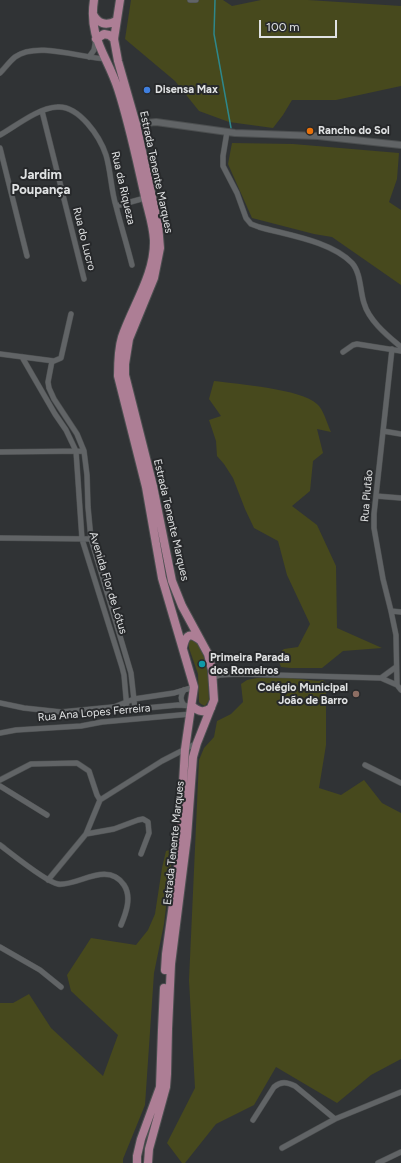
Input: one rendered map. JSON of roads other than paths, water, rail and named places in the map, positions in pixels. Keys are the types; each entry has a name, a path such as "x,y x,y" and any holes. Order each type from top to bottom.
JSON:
{"main road":[{"name":"Estrada Tenente Marques","path":"94,0 92,13 96,39 113,74 129,125 153,235 153,255 147,276 122,338 118,364 118,376 146,487 162,578 194,687 189,708 178,868 166,954 160,1087 141,1139 137,1159"},
{"name":"Estrada Tenente Marques","path":"120,0 114,39 136,124 158,224 160,248 154,278 129,339 125,364 125,375 153,486 172,581 178,596 208,654 211,666 214,700 193,757 187,837 172,955 166,1087 149,1149 148,1163"},
{"path":"92,13 98,22 102,24 116,21"},
{"path":"96,39 104,34 109,35 114,39"},
{"path":"106,59 116,51"},
{"path":"183,647 185,638 188,636 192,635 201,642"},
{"path":"189,708 199,712 203,712 211,708"}],"street":[{"path":"190,0 196,0"},
{"path":"89,57 94,50 96,39"},
{"path":"0,73 15,57 34,51 42,50 65,52 106,59"},
{"name":"Rua da Riqueza","path":"0,135 42,111 57,107 64,107 74,111 90,126 99,139 106,154 116,206 132,265"},
{"name":"Rua do Lucro","path":"42,111 84,279"},
{"path":"136,124 156,122 227,132 318,136 401,145"},
{"path":"227,132 223,166 237,193 248,221 259,227 332,249 348,260 357,271 364,304 369,313 383,332 401,347"},
{"path":"0,148 27,256"},
{"path":"116,206 145,198"},
{"path":"0,354 52,361 61,358 71,314"},
{"path":"343,352 357,344 401,350"},
{"name":"Rua Plutão","path":"392,349 374,514 374,528 383,579 396,635 397,685"},
{"name":"Avenida Flor de Lótus","path":"22,357 66,430 76,451 82,539 122,667 127,709"},
{"name":"Avenida Flor de Lótus","path":"52,361 48,382 49,388 54,399 77,434 84,451 91,539 128,664 135,709"},
{"path":"383,431 401,434"},
{"path":"0,452 84,451"},
{"path":"376,496 401,498"},
{"path":"0,538 91,539"},
{"path":"391,611 401,612"},
{"path":"211,666 220,671 238,674"},
{"path":"381,678 396,667"},
{"path":"212,678 220,675 238,674 381,678 397,685 401,690"},
{"path":"0,703 48,712 75,712 113,707 134,699 194,687"},
{"path":"184,690 181,697 182,702 189,708"},
{"path":"113,707 127,709 189,708"},
{"name":"Rua Ana Lopes Ferreira","path":"0,732 81,726 189,708"},
{"path":"48,880 86,834 100,800 162,761 197,743"},
{"path":"0,780 31,764 77,763 89,772 97,796 100,800"},
{"path":"365,765 401,783"},
{"path":"0,786 47,815"},
{"path":"86,834 114,829 143,819 148,822 149,829 141,854"},
{"path":"0,846 48,880 58,884 100,874 115,877 123,884 128,895 125,915 121,925"},
{"path":"0,947 40,970 62,987"},
{"path":"253,1120 274,1087 279,1083 289,1083 295,1086 335,1119"},
{"path":"282,1148 335,1119 401,1092"},
{"path":"378,1163 401,1152"},
{"path":"137,1159 143,1163"}],"waterway":[{"path":"215,0 214,34 231,128"}],"place":[{"name":"Disensa Max","path":"147,90"},
{"name":"Rancho do Sol","path":"310,131"},
{"name":"Primeira Parada dos Romeiros","path":"202,664"},
{"name":"Colégio Municipal João de Barro","path":"356,694"}],"district":[{"name":"Jardim Poupança","path":"41,182"}]}
